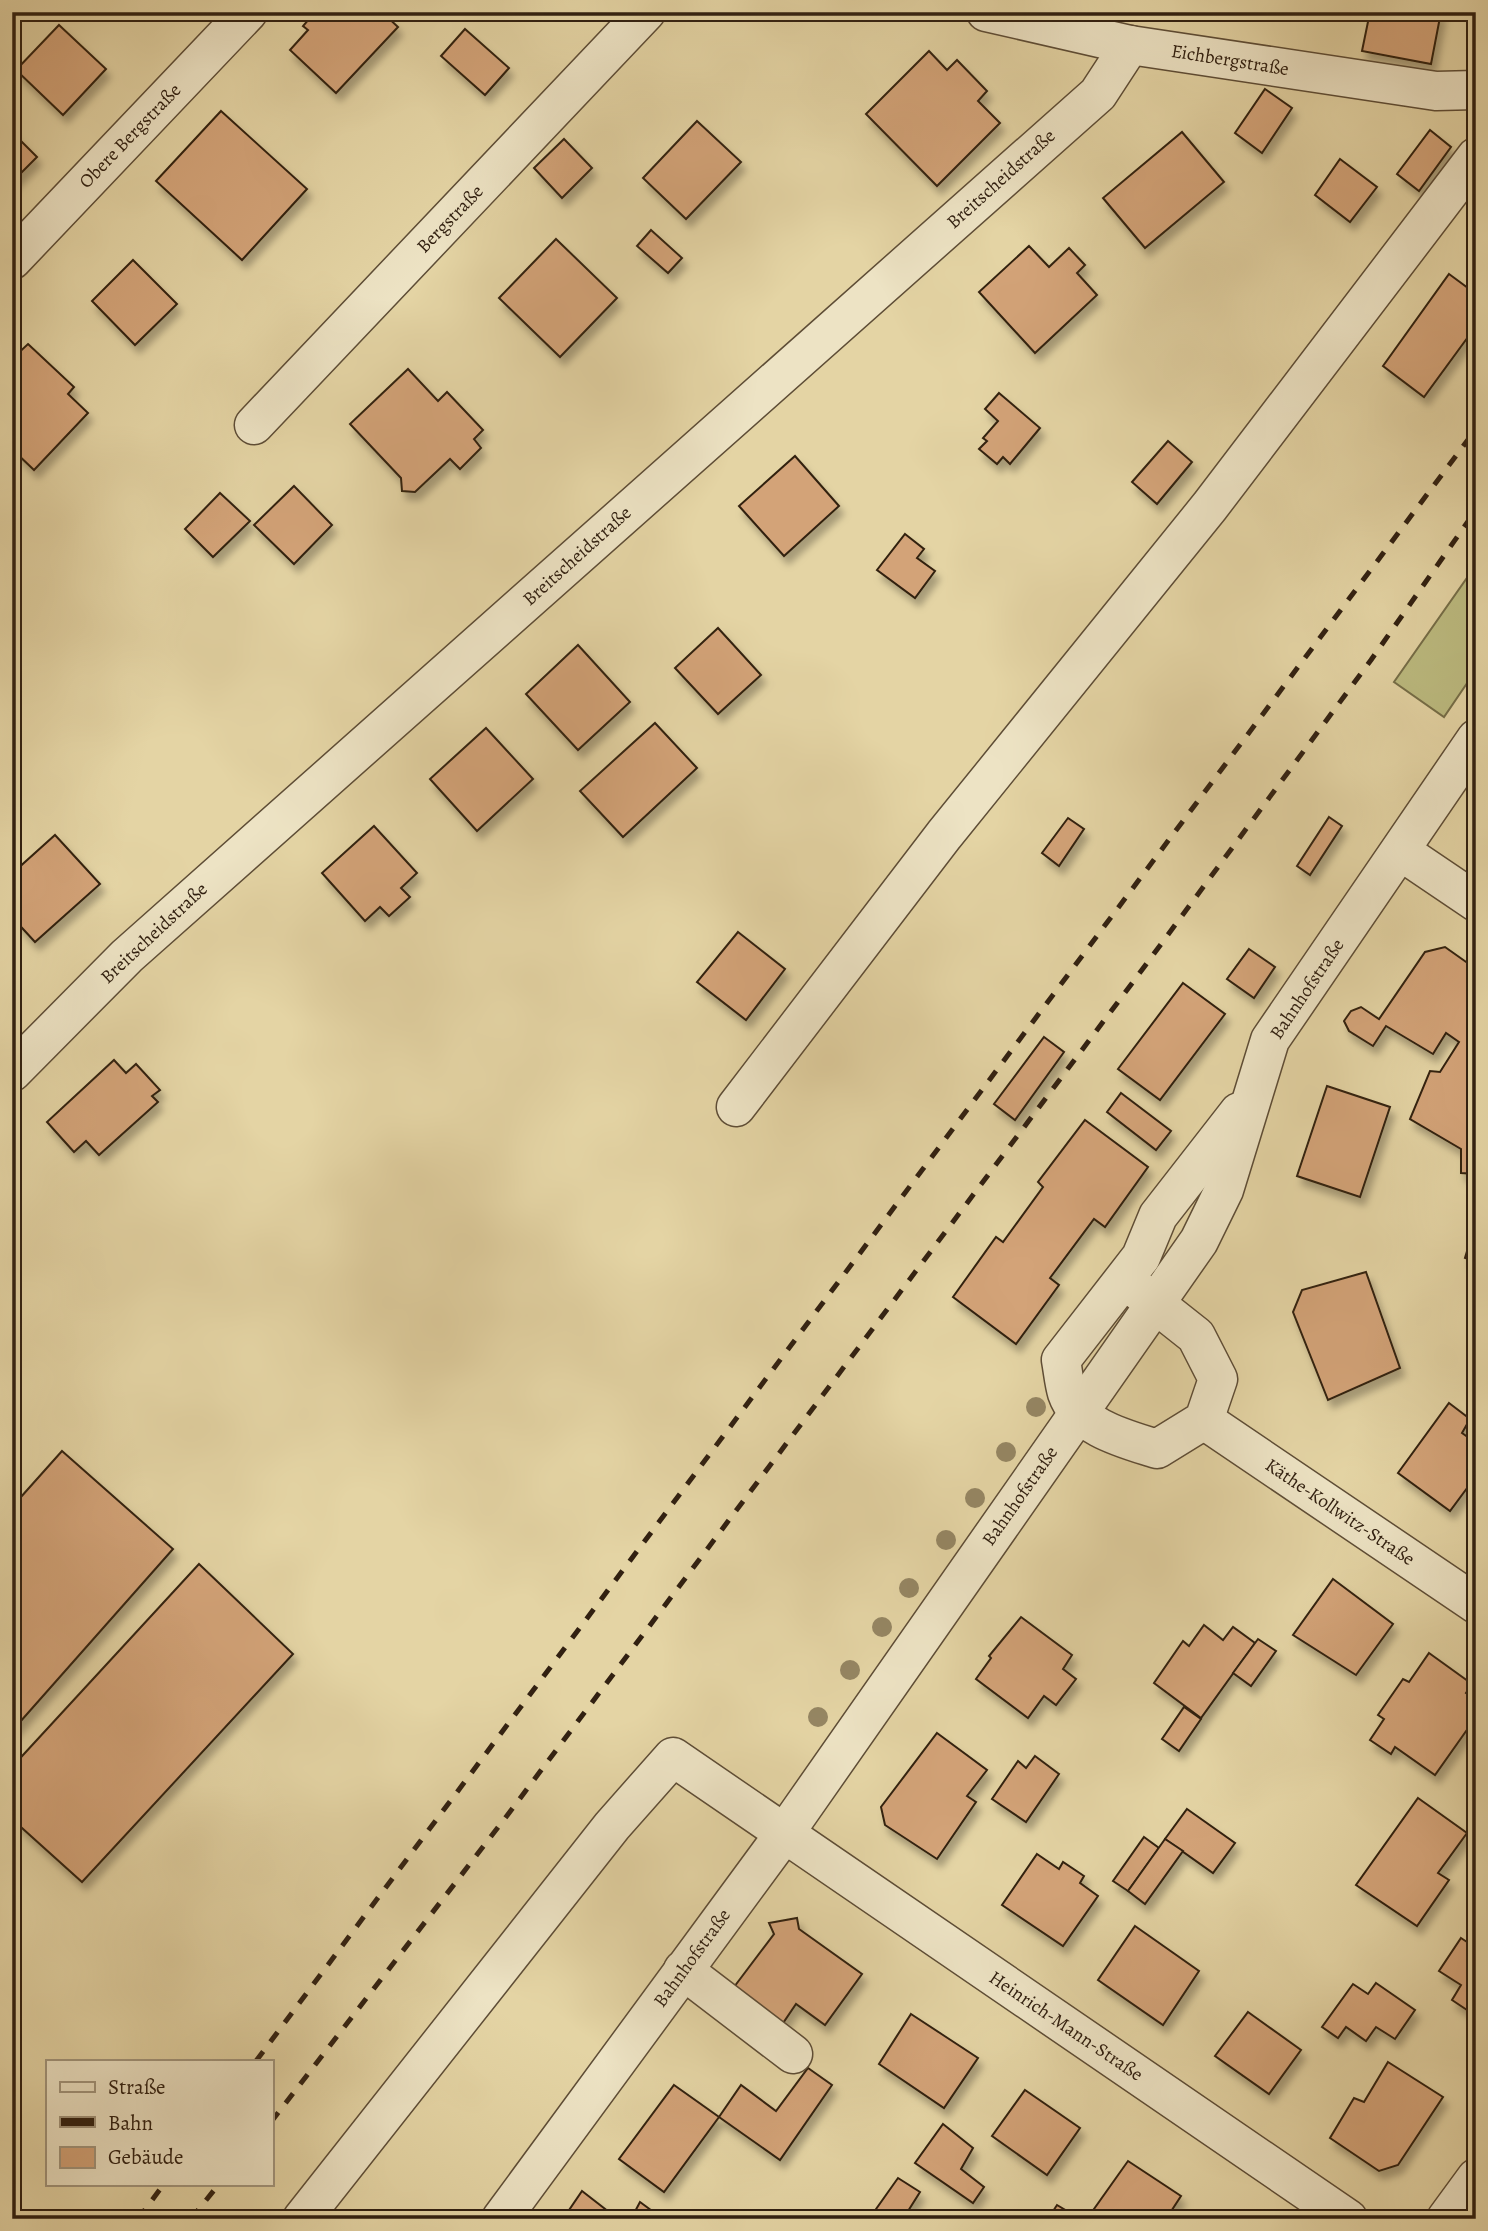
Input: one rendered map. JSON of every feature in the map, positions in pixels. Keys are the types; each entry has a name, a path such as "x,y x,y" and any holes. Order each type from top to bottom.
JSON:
{"street":[{"name":"Obere Bergstraße","path":"12,260 248,12"},
{"name":"Bergstraße","path":"254,425 646,12"},
{"name":"Eichbergstraße","path":"986,12 1130,45 1436,91 1476,90"},
{"name":"Breitscheidstraße","path":"15,1068 127,956 1098,94 1130,45"},
{"path":"736,1107 944,835 1210,506 1476,158"},
{"name":"Bahnhofstraße","path":"501,2219 784,1834 1199,1241 1224,1190 1270,1040 1402,852 1476,739"},
{"path":"1402,852 1476,902"},
{"path":"1124,1279 1196,1336 1218,1379 1204,1420 1157,1450 1112,1435 1079,1411 1067,1394 1061,1360 1141,1257 1158,1216 1253,1094"},
{"name":"Käthe-Kollwitz-Straße","path":"1204,1420 1476,1604"},
{"name":"Heinrich-Mann-Straße","path":"302,2219 612,1826 673,1757 1348,2219"},
{"path":"683,1970 793,2054"},
{"path":"1446,2219 1476,2178"}],"shaded area":[{"path":"1476,565 1476,670 1444,717 1394,682"}],"building":[{"path":"315,12 382,12 398,27 336,93 290,50 308,30 303,26"},
{"path":"1370,12 1441,12 1431,64 1362,51"},
{"path":"59,25 106,69 63,115 16,70"},
{"path":"465,29 509,68 485,95 441,56"},
{"path":"929,51 947,70 957,60 987,91 978,101 1000,123 937,186 866,114"},
{"path":"1265,89 1292,108 1262,153 1235,133"},
{"path":"221,111 307,189 242,260 156,181"},
{"path":"697,121 741,162 686,219 643,178"},
{"path":"1430,130 1451,147 1419,191 1397,174"},
{"path":"12,132 37,157 12,182"},
{"path":"1182,132 1224,182 1145,248 1103,198"},
{"path":"564,139 592,168 562,198 534,168"},
{"path":"1340,159 1377,187 1350,222 1315,195"},
{"path":"651,230 682,258 668,273 637,246"},
{"path":"556,239 617,298 560,357 499,298"},
{"path":"1029,246 1049,267 1069,248 1085,265 1077,273 1097,295 1035,353 979,292"},
{"path":"133,260 177,304 135,345 92,301"},
{"path":"1449,274 1476,294 1476,326 1424,397 1383,366"},
{"path":"28,344 74,387 68,394 88,413 34,470 12,449 12,359"},
{"path":"408,369 438,401 447,392 483,430 474,439 481,448 460,469 450,459 415,492 402,491 401,478 350,424"},
{"path":"999,393 1040,428 1010,464 1003,457 997,464 979,449 987,441 983,438 998,421 985,409"},
{"path":"1168,441 1192,462 1157,504 1132,482"},
{"path":"795,456 839,506 784,556 739,506"},
{"path":"294,486 332,525 294,564 254,525"},
{"path":"220,493 250,521 213,557 185,529"},
{"path":"905,534 924,549 917,558 935,571 915,598 877,570"},
{"path":"718,628 761,675 718,714 675,668"},
{"path":"578,645 630,702 578,750 526,694"},
{"path":"655,723 697,768 623,837 580,791"},
{"path":"486,728 533,779 477,831 430,779"},
{"path":"1329,817 1342,826 1310,875 1297,866"},
{"path":"1068,818 1084,829 1059,866 1042,853"},
{"path":"374,826 417,873 401,888 410,897 389,916 380,907 365,921 322,873"},
{"path":"55,835 100,884 35,942 12,917 12,866 16,870"},
{"path":"738,932 785,969 746,1020 697,982"},
{"path":"1445,947 1476,969 1476,1174 1461,1173 1461,1149 1410,1119 1430,1071 1440,1072 1459,1042 1446,1033 1433,1054 1386,1026 1373,1046 1349,1031 1344,1021 1351,1011 1361,1007 1379,1019 1425,952"},
{"path":"1249,949 1275,967 1254,998 1227,979"},
{"path":"1183,983 1225,1014 1160,1100 1118,1069"},
{"path":"1044,1037 1064,1052 1015,1120 994,1104"},
{"path":"114,1060 126,1073 136,1064 160,1090 152,1096 158,1102 99,1155 86,1141 74,1152 47,1122"},
{"path":"1327,1086 1390,1107 1360,1197 1297,1176"},
{"path":"1121,1093 1171,1131 1156,1150 1107,1112"},
{"path":"1085,1120 1148,1167 1105,1227 1094,1219 1050,1278 1059,1285 1016,1344 953,1297 996,1237 1003,1242 1043,1187 1038,1182"},
{"path":"1474,1228 1476,1229 1476,1262 1465,1258"},
{"path":"1366,1272 1400,1368 1328,1400 1293,1312 1302,1290"},
{"path":"1449,1403 1470,1419 1462,1433 1476,1443 1476,1476 1450,1511 1398,1473"},
{"path":"62,1451 173,1549 12,1731 12,1507"},
{"path":"199,1564 293,1654 82,1882 12,1819 12,1767"},
{"path":"1333,1579 1393,1624 1356,1675 1293,1635"},
{"path":"1021,1617 1072,1655 1063,1669 1076,1679 1056,1705 1044,1696 1028,1718 976,1679 991,1658 989,1656"},
{"path":"1204,1625 1223,1640 1233,1627 1255,1643 1201,1718 1154,1683 1183,1641 1189,1646"},
{"path":"1258,1639 1276,1651 1251,1686 1233,1673"},
{"path":"1429,1653 1472,1684 1466,1693 1476,1700 1476,1717 1435,1775 1395,1747 1391,1754 1370,1740 1384,1719 1378,1715 1403,1679 1409,1682"},
{"path":"1184,1707 1201,1719 1179,1751 1162,1739"},
{"path":"937,1733 987,1770 967,1796 976,1802 937,1859 885,1825 881,1807"},
{"path":"1035,1756 1059,1774 1026,1822 992,1799 1018,1761 1026,1768"},
{"path":"1418,1798 1467,1833 1438,1873 1449,1880 1417,1926 1356,1885"},
{"path":"1187,1809 1235,1843 1213,1873 1165,1839"},
{"path":"1144,1837 1159,1848 1128,1891 1113,1881"},
{"path":"1165,1839 1183,1851 1145,1904 1128,1891"},
{"path":"1037,1854 1059,1869 1063,1862 1084,1876 1080,1883 1098,1896 1063,1946 1002,1905"},
{"path":"797,1918 799,1929 862,1974 825,2025 796,2004 777,2032 728,1995 774,1934 769,1923"},
{"path":"1135,1926 1199,1971 1163,2025 1098,1980"},
{"path":"1461,1938 1476,1948 1476,2016 1452,2000 1461,1985 1439,1971"},
{"path":"1376,1983 1415,2010 1395,2039 1376,2027 1366,2041 1346,2027 1338,2038 1322,2027 1353,1984 1368,1994"},
{"path":"1248,2012 1301,2050 1269,2094 1215,2056"},
{"path":"911,2014 978,2058 944,2108 879,2064"},
{"path":"1388,2062 1443,2097 1398,2165 1379,2171 1330,2138 1354,2098 1364,2102"},
{"path":"808,2068 832,2085 780,2160 719,2117 741,2085 776,2111"},
{"path":"674,2085 719,2117 664,2192 619,2159"},
{"path":"1025,2090 1080,2128 1047,2175 992,2136"},
{"path":"943,2124 973,2148 961,2169 984,2187 973,2203 915,2163"},
{"path":"1128,2161 1181,2196 1166,2219 1109,2219 1094,2209"},
{"path":"898,2178 920,2192 903,2219 869,2219"},
{"path":"582,2191 618,2219 563,2219"},
{"path":"640,2202 663,2219 631,2219"},
{"path":"1057,2205 1077,2217 1076,2219 1048,2219"}],"railway":[{"path":"257,2060 1476,429"},
{"path":"273,2119 506,1817 1133,982 1371,660 1476,510"},
{"path":"138,2219 163,2186"},
{"path":"191,2219 217,2186"}]}
